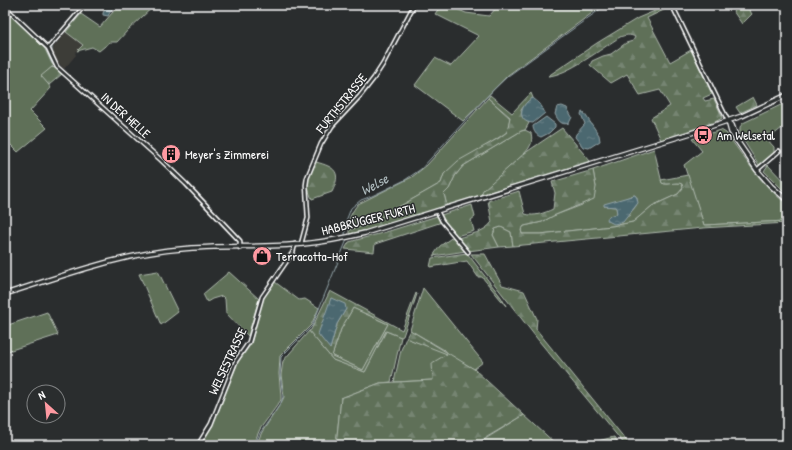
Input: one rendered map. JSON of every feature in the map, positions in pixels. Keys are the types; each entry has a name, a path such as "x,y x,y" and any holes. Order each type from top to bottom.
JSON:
{"street":[{"path":"48,48 85,5"},
{"name":"FURTHSTRASSE","path":"302,244 308,218 307,178 321,144 332,126 360,96 374,78 386,59 414,5"},
{"path":"672,5 728,121 731,132 736,137 744,152 757,170 771,186 787,200"},
{"name":"IN DER HELLE","path":"5,7 48,48 57,67 186,184 240,241 240,247"},
{"name":"HABBRÜGGER FURTH","path":"5,294 113,261 145,254 180,249 302,244 349,237 615,157 728,121 761,108 787,95"},
{"path":"757,170 780,151"},
{"path":"437,211 442,221 468,252"},
{"name":"WELSESTRASSE","path":"198,445 211,424 236,361 249,342 262,297 294,252 296,244"}],"shaded area":[{"path":"66,32 83,45 75,53 76,55 64,69 54,58 52,49"}],"green space":[{"path":"119,5 155,5 117,42 110,42 99,51 92,47 77,51 83,45 66,32 81,14 100,27"},
{"path":"441,5 447,5 466,13 489,16 499,5 603,5 508,75 463,121 415,85 435,58 451,66 479,36 435,14"},
{"path":"669,5 670,7 647,18 670,62 691,50 712,94 703,98 705,101 714,99 722,118 715,122 661,140 651,118 670,106 660,90 640,95 627,74 611,83 590,65 592,61 611,54 626,43 633,41 635,37 631,35 620,37 575,66 565,71 548,76 638,18"},
{"path":"740,5 746,5 752,14 742,24 733,11"},
{"path":"8,12 45,49 52,64 54,65 42,76 51,88 30,111 47,128 18,152 5,139 5,19"},
{"path":"55,66 62,74 49,85 41,76"},
{"path":"531,93 533,98 527,102 521,110 523,118 529,123 525,130 463,166 455,176 449,189 444,194 447,206 368,230 349,234 349,230 367,225 441,183 444,174 458,161 507,132 510,117 488,98 490,95 512,113"},
{"path":"753,97 757,105 740,113 736,107"},
{"path":"488,98 510,118 507,132 444,174 441,183 367,225 349,230 350,216 358,204 412,177 427,165"},
{"path":"787,102 787,124 772,136 768,133 764,136 774,147 774,153 765,162 759,165 740,135 740,127 743,123"},
{"path":"562,128 590,161 481,195 483,190 525,153"},
{"path":"525,130 531,133 532,141 525,153 484,190 481,195 447,206 444,194 449,189 455,176 463,166"},
{"path":"721,130 726,133 761,180 787,204 787,221 704,225 684,165 702,151 692,139"},
{"path":"654,149 662,183 680,183 682,184 683,188 678,194 652,206 633,222 612,226 540,234 522,234 521,230 524,226 542,222 553,216 582,205 596,187 593,170","holes":["634,195 636,196 636,206 629,216 609,216 617,214 616,207 604,206"]},
{"path":"316,162 332,168 335,171 336,180 332,192 312,199 308,189 308,180"},
{"path":"768,165 787,185 787,194 764,171"},
{"path":"593,170 596,187 594,199 542,222 524,226 521,230 522,234 540,234 612,226 633,222 652,206 678,194 683,188 682,184 664,184 661,180 688,175 704,225 787,221 787,223 703,228 513,246 511,232 501,227 495,229 493,235 499,247 468,251 458,238 481,231 489,226 492,222 488,201 519,191 525,214 536,215 543,213 553,209 555,193 552,182"},
{"path":"472,205 475,217 471,220 474,231 456,236 443,220 441,215"},
{"path":"437,216 442,222 375,244 374,252 345,249 349,242"},
{"path":"501,227 511,232 513,246 499,247 493,235 495,229"},
{"path":"454,236 466,251 433,256 440,246"},
{"path":"467,253 501,297 506,306 482,277 478,277 467,261 430,267 432,258"},
{"path":"471,254 485,254 502,285 524,291 537,319 536,329 630,445 625,445 539,341"},
{"path":"158,271 178,312 161,325 139,274"},
{"path":"229,272 259,299 248,336 226,313 225,299 222,296 207,302 203,294"},
{"path":"275,282 299,300 305,299 319,308 311,325 280,356 279,374 281,400 260,429 253,445 203,445 201,444 212,426 238,362 251,344 263,296"},
{"path":"423,288 483,362 474,369 447,354 433,380 394,382 401,350 406,338 447,353 410,330"},
{"path":"330,291 402,330 416,293 417,294 403,336 401,337 386,331 365,372 333,360 309,331 311,330","holes":["331,298 346,309 337,324 330,349","353,308 388,324 363,370 332,356 341,329"]},
{"path":"353,308 388,324 363,370 332,356 341,329"},
{"path":"47,312 58,335 5,352 5,326"},
{"path":"410,330 474,369 524,415 482,440 484,445 336,445 341,398 380,383 433,380 432,363 447,354 406,338"},
{"path":"309,331 333,360 365,372 386,331 401,337 391,382 380,383 341,398 336,445 256,445 262,432 284,397 281,375 283,361"},
{"path":"524,415 557,445 484,445 482,441"},
{"path":"614,437 620,445 581,445"}],"water":[{"path":"107,5 114,5 108,16 103,15"},
{"path":"533,98 540,104 545,113 533,123 527,122 524,119 522,112 525,104"},
{"path":"562,106 567,108 572,117 569,123 566,124 562,123 555,114 557,107"},
{"path":"582,112 599,135 600,141 589,148 583,147 575,137 585,124 581,114"},
{"path":"546,117 555,124 555,127 549,133 541,137 538,136 533,126"},
{"path":"635,195 638,203 623,222 614,224 608,221 607,219 609,216 617,214 616,207 604,206 604,204"},
{"path":"331,298 345,304 346,309 337,324 330,349 318,334"}],"waterway":[{"name":"Welse","path":"345,236 346,221 351,208 361,200 405,180 421,169 494,89 508,76 606,5"},
{"path":"52,51 52,47 75,18"},
{"path":"27,30 45,48"},
{"path":"47,51 52,63"},
{"name":"Welse","path":"254,445 260,433 281,403 283,397 280,374 281,357 312,326 346,239"}],"place":[{"name":"Am Welsetal","path":"703,135"},
{"name":"Meyer's Zimmerei","path":"171,154"},
{"name":"Terracotta-Hof","path":"262,256"}]}
